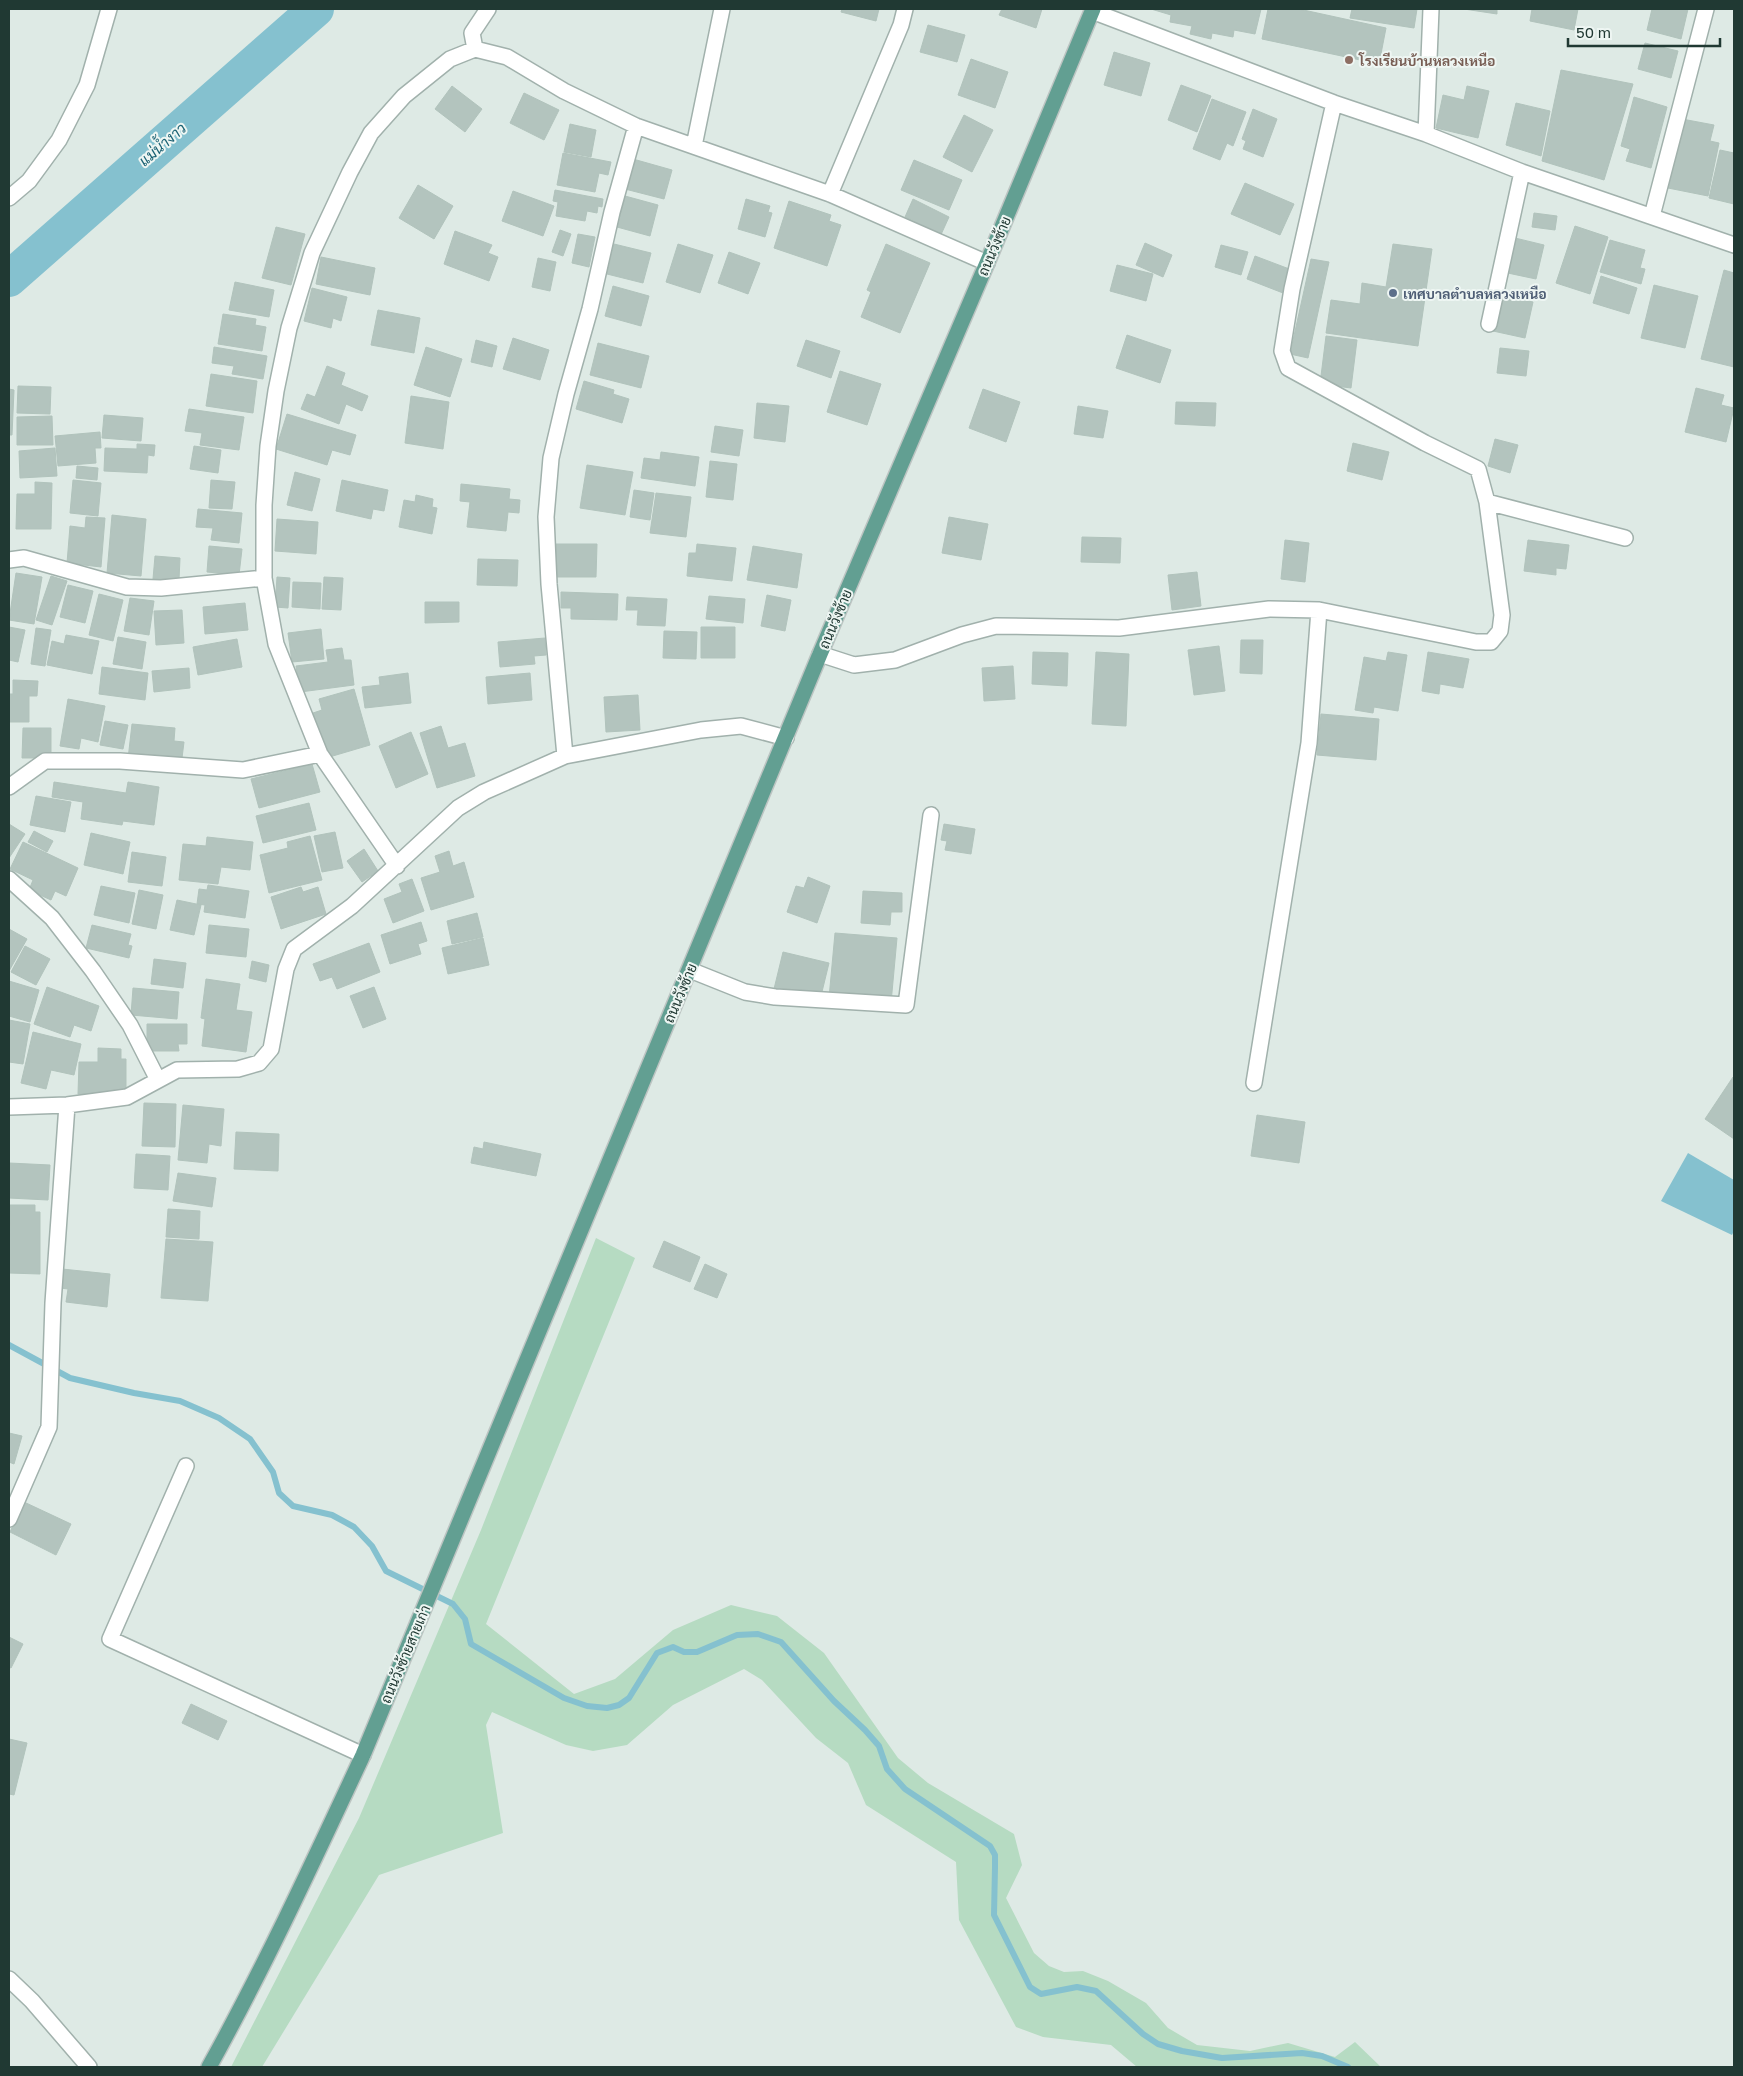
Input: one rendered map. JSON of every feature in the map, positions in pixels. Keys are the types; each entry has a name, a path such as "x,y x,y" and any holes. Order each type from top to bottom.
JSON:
{"main road":[{"name":"ถนนวังซ้าย","path":"581,1231 820,654 987,264 1093,10"},
{"name":"ถนนวังซ้ายสายเก่า","path":"209,2067 239,2013 294,1903 363,1755 581,1231"}],"street":[{"path":"9,198 29,182 59,140 87,85 109,9"},
{"path":"475,49 472,33 488,9"},
{"path":"694,146 722,9"},
{"path":"830,194 906,9"},
{"path":"1426,134 1431,9"},
{"path":"1652,216 1706,9"},
{"path":"1093,10 1334,103 1426,134 1522,172 1734,245"},
{"path":"397,866 320,754 276,644 264,578 264,505 268,446 276,391 289,328 312,254 350,172 371,133 404,96 450,58 475,49 507,57 564,91 636,126 830,194 987,264"},
{"path":"820,654 854,665 895,660 962,635 996,626 1119,628 1269,608 1319,610 1476,642 1491,642 1500,631 1502,615 1487,502 1478,469 1425,443 1288,368 1282,351 1292,289 1334,103"},
{"path":"566,756 549,584 546,517 552,458 566,394 590,309 612,212 636,126"},
{"path":"1489,324 1522,172"},
{"path":"1487,502 1625,538"},
{"path":"9,560 24,558 127,587 161,588 264,578"},
{"path":"1254,1083 1309,743 1319,610"},
{"path":"9,1107 67,1105 127,1097 176,1070 238,1069 259,1063 271,1049 286,969 294,949 352,906 458,808 484,792 566,756 701,730 741,726 786,738"},
{"path":"9,787 45,761 120,761 243,770 320,754"},
{"path":"690,970 745,992 775,998 906,1005 932,815"},
{"path":"9,878 52,918 93,971 130,1026 158,1080"},
{"path":"9,1519 49,1427 51,1353 67,1105"},
{"path":"186,1466 110,1639 363,1755"},
{"path":"9,1979 32,2000 89,2067"}],"green space":[{"path":"596,1238 635,1258 486,1624 574,1694 615,1679 673,1630 731,1605 777,1616 824,1653 898,1758 928,1783 1014,1834 1022,1865 1006,1898 1034,1953 1049,1966 1064,1972 1083,1971 1108,1981 1146,2003 1168,2028 1197,2045 1250,2051 1288,2043 1335,2057 1355,2042 1381,2067 1137,2067 1111,2045 1043,2037 1016,2027 959,1920 956,1862 866,1805 848,1763 816,1738 762,1680 744,1669 673,1705 627,1745 593,1751 566,1745 492,1712 486,1725 503,1833 379,1875 262,2067 231,2067 359,1818 481,1530"}],"water":[{"path":"1688,1153 1734,1180 1734,1231 1732,1235 1661,1201"}],"building":[{"path":"842,9 879,9 876,21 841,12"},
{"path":"1002,9 1042,9 1036,28 999,15"},
{"path":"1151,9 1261,9 1255,34 1234,30 1233,37 1212,33 1211,39 1190,34 1192,26 1170,22 1171,15"},
{"path":"1268,9 1299,9 1386,28 1379,64 1262,39"},
{"path":"1352,9 1417,9 1414,28 1350,18"},
{"path":"1464,9 1497,9 1497,14"},
{"path":"1532,9 1578,9 1574,30 1530,21"},
{"path":"1652,9 1688,9 1681,39 1647,30"},
{"path":"928,25 965,35 957,62 920,52"},
{"path":"1645,43 1678,51 1671,78 1638,69"},
{"path":"1114,52 1150,63 1141,96 1104,85"},
{"path":"971,59 1008,72 995,108 958,95"},
{"path":"1561,70 1633,84 1604,180 1542,161"},
{"path":"1181,85 1211,96 1197,132 1168,120"},
{"path":"452,86 482,109 465,132 435,109"},
{"path":"1467,86 1489,91 1478,138 1436,128 1443,95 1464,100"},
{"path":"524,93 559,110 544,140 510,123"},
{"path":"1634,97 1667,107 1651,168 1626,161 1630,149 1621,146"},
{"path":"1212,99 1246,112 1233,146 1227,143 1220,160 1193,149"},
{"path":"1516,103 1550,111 1541,156 1506,145"},
{"path":"1253,109 1277,119 1263,157 1243,149 1246,141 1242,139"},
{"path":"964,115 993,130 972,172 943,157"},
{"path":"1682,119 1714,125 1710,141 1719,143 1708,196 1668,188"},
{"path":"570,124 596,130 591,157 564,152"},
{"path":"1720,150 1734,153 1734,204 1709,198"},
{"path":"563,153 611,162 608,175 599,173 595,192 557,185"},
{"path":"633,159 672,170 664,199 625,189"},
{"path":"914,160 962,180 949,210 901,190"},
{"path":"1245,183 1294,204 1280,235 1231,214"},
{"path":"418,185 453,206 434,239 399,218"},
{"path":"555,190 603,199 602,207 598,206 597,213 587,211 585,221 556,216 558,202 553,201"},
{"path":"513,191 554,206 543,236 502,221"},
{"path":"625,196 658,205 650,236 617,227"},
{"path":"746,199 770,206 768,212 772,213 765,237 738,229"},
{"path":"913,199 949,217 939,239 912,226 914,221 905,217"},
{"path":"789,201 831,215 829,221 841,225 827,266 774,248"},
{"path":"1534,213 1557,216 1555,230 1532,227"},
{"path":"1575,226 1608,237 1590,294 1556,283"},
{"path":"276,227 305,234 291,285 262,278"},
{"path":"560,230 571,234 563,256 552,252"},
{"path":"455,231 492,245 488,253 498,257 489,281 444,264"},
{"path":"578,234 595,237 589,267 572,263"},
{"path":"1511,237 1544,245 1536,279 1503,272"},
{"path":"1610,240 1645,250 1640,268 1645,269 1641,284 1600,272"},
{"path":"1145,243 1172,255 1163,277 1136,265"},
{"path":"614,244 651,253 643,283 607,274"},
{"path":"678,244 713,255 700,293 666,282"},
{"path":"886,244 930,263 900,333 861,317 871,292 867,290"},
{"name":"เทศบาลตำบลหลวงเหนือ","path":"1393,244 1432,249 1418,346 1326,333 1331,300 1360,304 1362,283 1386,287"},
{"path":"1221,245 1248,252 1241,275 1215,267"},
{"path":"729,252 760,263 748,294 718,283"},
{"path":"1255,256 1292,270 1283,293 1247,279"},
{"path":"321,257 375,268 370,295 316,284"},
{"path":"538,258 556,262 550,291 532,287"},
{"path":"1311,259 1329,262 1308,358 1290,354"},
{"path":"1117,265 1153,274 1146,301 1110,291"},
{"path":"1724,270 1734,273 1734,367 1701,359"},
{"path":"1601,276 1637,288 1629,314 1593,303"},
{"path":"235,282 274,290 269,317 229,310"},
{"path":"1654,285 1698,296 1685,348 1641,338"},
{"path":"613,286 649,296 641,326 605,316"},
{"path":"312,288 347,297 341,321 333,318 331,328 304,321"},
{"path":"1501,295 1533,302 1525,338 1493,331"},
{"path":"378,310 420,318 414,353 371,345"},
{"path":"223,314 256,319 255,325 266,327 262,351 218,344"},
{"path":"1127,335 1171,350 1160,383 1116,368"},
{"path":"1326,336 1357,340 1351,388 1320,384"},
{"path":"513,338 549,350 540,380 503,369"},
{"path":"476,340 497,346 492,367 471,362"},
{"path":"806,340 840,351 831,378 797,366"},
{"path":"598,343 649,356 641,388 590,375"},
{"path":"214,347 267,356 263,379 232,374 234,366 212,363"},
{"path":"426,347 462,359 450,397 414,385"},
{"path":"1500,348 1529,351 1526,376 1497,373"},
{"path":"327,366 345,373 341,385 368,396 362,411 346,404 339,424 301,409 307,394 315,397"},
{"path":"840,371 881,384 867,425 827,412"},
{"path":"211,374 257,381 253,413 206,406"},
{"path":"584,381 614,390 613,394 629,399 622,423 576,409"},
{"path":"18,386 51,387 50,414 17,413"},
{"path":"1696,388 1724,395 1721,405 1734,408 1726,442 1685,432"},
{"path":"9,389 14,390 12,435 9,435"},
{"path":"983,389 1020,402 1006,442 969,428"},
{"path":"411,396 449,402 443,449 405,443"},
{"path":"1176,402 1216,403 1215,426 1175,424"},
{"path":"757,403 789,406 785,442 754,438"},
{"path":"1078,406 1108,411 1103,438 1074,434"},
{"path":"189,409 244,417 239,450 200,445 202,433 185,431"},
{"path":"287,414 356,435 350,455 332,450 327,465 276,449"},
{"path":"104,415 143,418 141,441 102,438"},
{"path":"52,416 53,445 17,445 17,417"},
{"path":"715,426 743,430 739,456 711,452"},
{"path":"100,432 101,448 95,448 96,463 58,466 55,436"},
{"path":"1495,439 1518,445 1510,473 1488,466"},
{"path":"1353,443 1389,452 1382,480 1347,471"},
{"path":"137,444 155,445 154,456 148,455 147,473 104,471 105,448 137,449"},
{"path":"194,446 221,450 218,473 190,469"},
{"path":"55,448 57,476 20,478 19,451"},
{"path":"661,452 699,457 695,486 641,478 644,458 660,460"},
{"path":"710,461 737,464 733,500 706,497"},
{"path":"587,465 633,472 625,515 580,508"},
{"path":"77,466 98,468 97,480 76,478"},
{"path":"295,472 320,479 312,511 287,505"},
{"path":"73,480 101,483 98,516 70,513"},
{"path":"211,480 235,482 232,509 209,508"},
{"path":"342,480 388,490 384,511 373,509 371,519 336,511"},
{"path":"35,482 52,483 51,529 16,529 17,494 35,494"},
{"path":"461,484 510,489 509,499 520,500 519,513 508,512 506,531 467,527 470,502 460,501"},
{"path":"634,490 654,493 650,520 630,517"},
{"path":"656,493 691,497 686,537 650,533"},
{"path":"416,495 433,499 432,507 437,508 432,534 399,527 404,500 415,502"},
{"path":"198,509 242,513 239,543 211,540 213,528 196,527"},
{"path":"112,515 146,519 141,576 107,573"},
{"path":"86,517 105,518 101,567 67,563 70,526 85,528"},
{"path":"949,517 988,524 981,560 942,553"},
{"path":"277,519 318,522 316,554 275,551"},
{"path":"1082,537 1121,538 1120,563 1081,562"},
{"path":"1285,540 1309,543 1305,582 1281,579"},
{"path":"1528,540 1569,545 1566,569 1556,568 1556,575 1524,571"},
{"path":"555,544 597,544 596,577 555,577"},
{"path":"697,544 736,548 732,581 687,576 689,553 696,553"},
{"path":"209,546 242,549 239,575 207,572"},
{"path":"753,546 802,554 797,588 747,580"},
{"path":"155,556 180,558 179,580 153,579"},
{"path":"478,559 518,560 517,586 477,585"},
{"path":"1197,572 1201,606 1172,610 1168,575"},
{"path":"16,573 42,577 34,624 9,620"},
{"path":"51,576 67,581 52,625 36,620"},
{"path":"277,577 290,578 288,608 275,607"},
{"path":"324,577 343,578 341,610 322,609"},
{"path":"293,582 321,583 320,609 292,607"},
{"path":"68,585 93,591 85,623 60,617"},
{"path":"561,592 618,594 617,620 571,619 571,608 561,608"},
{"path":"99,594 123,600 113,641 89,635"},
{"path":"767,595 791,600 785,631 761,626"},
{"path":"709,596 745,599 743,623 706,619"},
{"path":"627,597 667,599 665,626 637,625 638,610 626,610"},
{"path":"130,598 154,601 149,635 124,631"},
{"path":"425,602 459,602 459,622 425,623"},
{"path":"245,603 248,630 205,634 203,607"},
{"path":"182,610 184,643 156,645 154,611"},
{"path":"9,627 25,630 18,662 9,660"},
{"path":"701,627 735,627 735,658 701,658"},
{"path":"36,628 51,630 45,666 31,664"},
{"path":"321,629 324,659 292,662 288,633"},
{"path":"664,631 697,632 696,659 663,658"},
{"path":"66,635 99,641 92,674 47,665 52,641 64,644"},
{"path":"118,637 146,642 142,669 113,664"},
{"path":"545,638 546,655 534,656 535,664 500,667 498,642"},
{"path":"237,639 242,667 198,675 193,647"},
{"path":"1241,640 1263,640 1262,674 1240,673"},
{"path":"1219,646 1225,691 1194,695 1188,650"},
{"path":"342,648 344,660 351,660 354,685 300,692 296,666 328,662 326,650"},
{"path":"1033,652 1068,653 1067,686 1032,684"},
{"path":"1096,652 1129,654 1126,726 1092,724"},
{"path":"1388,652 1407,655 1398,711 1374,707 1373,713 1355,710 1364,657 1386,661"},
{"path":"1428,652 1469,659 1463,688 1440,684 1439,694 1422,691"},
{"path":"1013,666 1015,699 984,701 982,668"},
{"path":"102,667 148,673 145,700 99,694"},
{"path":"189,668 190,688 154,692 152,671"},
{"path":"408,673 411,703 365,708 362,687 380,685 379,677"},
{"path":"530,673 532,700 488,704 486,677"},
{"path":"13,680 38,681 37,696 29,696 29,722 9,722 9,694 13,694"},
{"path":"354,689 370,745 326,758 313,713 322,710 319,699"},
{"path":"638,695 640,730 606,732 604,697"},
{"path":"68,699 105,706 98,742 81,738 79,749 60,746"},
{"path":"1321,714 1379,719 1376,760 1317,755"},
{"path":"105,721 128,725 123,749 100,745"},
{"path":"132,724 175,728 174,741 184,742 182,758 167,757 166,763 128,759"},
{"path":"441,726 448,748 465,743 475,776 437,788 420,733"},
{"path":"23,728 51,728 51,758 22,758"},
{"path":"411,732 428,774 396,788 379,746"},
{"path":"312,764 320,792 259,808 251,779"},
{"path":"54,782 126,793 128,782 159,787 154,825 123,821 122,825 81,819 83,802 52,797"},
{"path":"36,796 71,802 65,832 30,825"},
{"path":"309,803 316,830 263,843 256,816"},
{"path":"9,824 25,834 9,858"},
{"path":"944,824 975,829 971,854 945,850 947,841 941,840"},
{"path":"34,831 53,841 47,852 28,842"},
{"path":"335,832 343,868 322,872 314,836"},
{"path":"91,833 130,842 123,874 84,865"},
{"path":"310,836 322,880 269,893 260,855 288,848 287,842"},
{"path":"207,837 253,842 250,870 221,867 218,884 179,880 183,844 206,846"},
{"path":"23,842 78,868 66,896 55,891 51,900 29,890 33,880 10,869"},
{"path":"364,849 378,871 362,882 347,861"},
{"path":"449,851 453,866 464,862 474,897 431,910 421,878 440,872 435,856"},
{"path":"132,852 166,857 162,886 128,882"},
{"path":"808,877 830,886 817,923 787,912 796,886 804,888"},
{"path":"412,879 424,911 393,923 384,899 402,892 399,884"},
{"path":"208,885 249,891 245,918 204,912 205,905 197,904 199,889 207,890"},
{"path":"101,886 135,893 129,923 94,915"},
{"path":"301,887 303,892 318,887 326,914 281,929 271,897"},
{"path":"139,890 163,895 156,929 132,924"},
{"path":"863,891 902,893 902,912 891,912 890,925 861,923"},
{"path":"177,900 201,905 194,935 170,930"},
{"path":"477,913 483,937 452,944 447,921"},
{"path":"421,922 427,941 418,944 421,954 390,964 381,935"},
{"path":"92,925 131,934 128,945 132,946 129,958 86,948"},
{"path":"209,925 249,929 246,957 206,953"},
{"path":"9,929 27,939 9,971"},
{"path":"835,933 897,938 891,1003 829,998"},
{"path":"483,938 489,965 448,974 442,948"},
{"path":"369,943 380,972 337,989 332,977 320,981 313,964"},
{"path":"25,946 50,959 36,985 11,972"},
{"path":"783,952 829,963 820,1000 774,989"},
{"path":"154,959 186,963 183,988 151,984"},
{"path":"252,961 269,965 266,982 249,978"},
{"path":"206,979 240,984 236,1010 252,1012 246,1052 202,1046 205,1019 201,1018"},
{"path":"9,981 39,990 30,1022 9,1016"},
{"path":"47,987 99,1006 91,1031 74,1025 70,1037 34,1024"},
{"path":"374,987 386,1019 363,1028 350,996"},
{"path":"133,988 179,992 177,1019 131,1015"},
{"path":"9,1020 30,1024 23,1064 9,1062"},
{"path":"147,1024 187,1024 187,1044 178,1044 179,1051 147,1051"},
{"path":"33,1032 81,1044 74,1075 51,1070 46,1089 21,1083"},
{"path":"98,1048 121,1049 121,1059 126,1059 126,1094 78,1094 79,1062 98,1062"},
{"path":"1734,1078 1734,1139 1705,1119"},
{"path":"144,1103 176,1104 175,1147 142,1146"},
{"path":"183,1105 224,1109 221,1146 209,1144 207,1163 178,1160"},
{"path":"1257,1115 1305,1122 1299,1163 1251,1156"},
{"path":"236,1132 279,1134 278,1171 234,1169"},
{"path":"484,1142 541,1154 536,1176 471,1163 474,1147 483,1149"},
{"path":"136,1154 170,1156 168,1190 134,1188"},
{"path":"9,1163 50,1165 48,1200 9,1198"},
{"path":"178,1173 216,1178 212,1207 173,1201"},
{"path":"10,1205 35,1205 35,1212 40,1212 40,1274 9,1273"},
{"path":"168,1209 200,1211 199,1239 166,1237"},
{"path":"166,1239 213,1242 208,1301 161,1298"},
{"path":"664,1241 700,1257 690,1282 653,1267"},
{"path":"705,1264 727,1274 717,1298 694,1289"},
{"path":"62,1269 110,1274 107,1307 66,1302 68,1289 60,1288"},
{"path":"9,1433 22,1436 14,1464 9,1462"},
{"path":"24,1502 71,1524 56,1555 10,1532"},
{"path":"9,1637 23,1644 11,1668 9,1667"},
{"path":"191,1704 227,1721 218,1740 182,1723"},
{"path":"9,1739 27,1743 14,1795 9,1794"}],"waterway":[{"name":"แม่น้ำงาว","path":"9,279 316,9"},
{"path":"9,1345 70,1378 134,1393 180,1401 219,1418 250,1439 273,1472 279,1493 293,1506 332,1515 354,1527 372,1546 386,1571 453,1604 465,1619 471,1644 564,1698 587,1706 607,1708 619,1705 629,1698 657,1653 673,1647 684,1652 697,1652 737,1635 758,1634 781,1642 834,1701 879,1746 887,1769 905,1789 990,1846 995,1855 994,1915 1030,1987 1041,1994 1077,1987 1096,1991 1143,2034 1158,2044 1182,2051 1222,2058 1302,2053 1322,2056 1348,2067"}],"place":[{"name":"โรงเรียนบ้านหลวงเหนือ","path":"1349,60"},
{"name":"เทศบาลตำบลหลวงเหนือ","path":"1393,293"}]}
